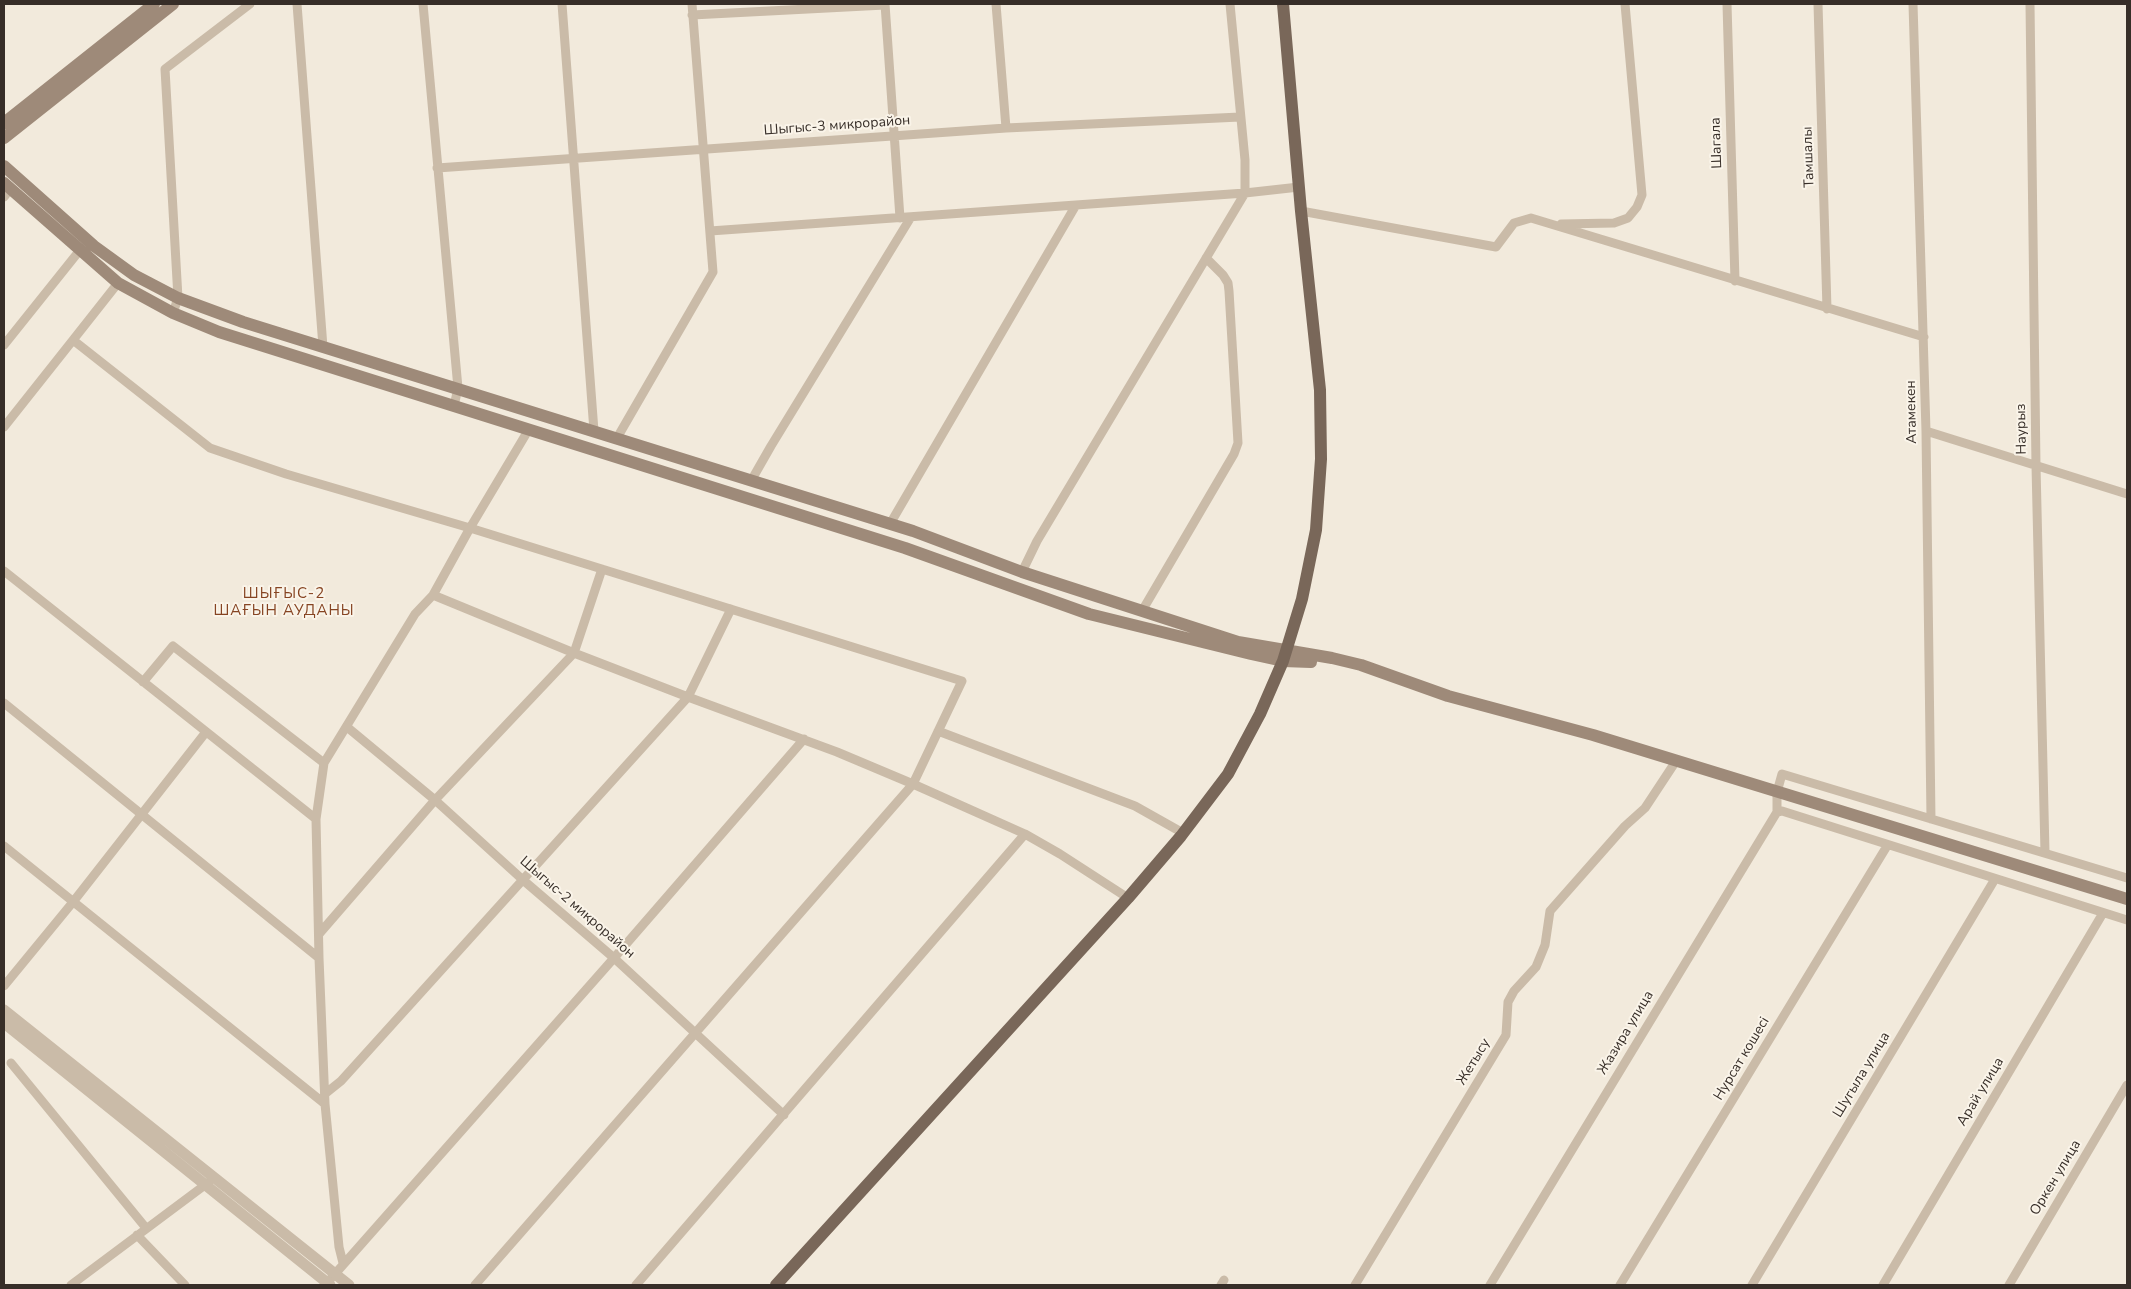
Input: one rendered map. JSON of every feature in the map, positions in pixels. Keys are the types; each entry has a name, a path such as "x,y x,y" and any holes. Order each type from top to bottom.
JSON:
{"main road":[{"path":"4,123 154,4"},
{"path":"4,138 173,4"},
{"path":"776,1285 1128,898 1183,833 1228,774 1260,714 1285,656 1302,599 1316,530 1321,459 1320,390 1301,210 1283,4"},
{"path":"4,166 94,246 134,276 178,298 243,322 322,347 913,530 1022,572 1285,656"},
{"path":"6,189 118,283 173,313 220,332 905,548 1089,614 1285,656 1332,658 1448,696 1592,735 2127,899"},
{"path":"905,548 913,530"}],"street":[{"path":"173,313 178,298 165,69 250,4"},
{"path":"297,4 322,347"},
{"path":"423,4 458,388 454,406"},
{"path":"562,4 594,431"},
{"path":"617,438 713,272 692,4"},
{"path":"692,15 885,4 900,218"},
{"path":"1003,4 996,4 1006,128"},
{"path":"1022,572 1042,533 1245,194 1245,160 1230,4"},
{"path":"1552,225 1614,223 1628,218 1637,207 1642,195 1625,4"},
{"name":"Шагала","path":"1727,4 1735,281"},
{"name":"Тамшалы","path":"1818,4 1827,309"},
{"name":"Атамекен","path":"1914,4 1926,431 1931,819"},
{"name":"Наурыз","path":"2030,4 2036,466 2045,853"},
{"name":"Шыгыс-3 микрорайон","path":"437,168 1006,128 1240,117"},
{"path":"710,231 1245,194 1299,187"},
{"path":"890,524 1076,205"},
{"path":"1301,210 1496,247 1508,228 1522,220 1531,218 1924,337"},
{"path":"751,481 910,217"},
{"path":"4,345 80,250"},
{"path":"1142,611 1234,454 1238,443 1228,283 1206,258"},
{"path":"4,427 118,283"},
{"path":"73,340 210,448 286,474 470,528 962,681 914,784 475,1285"},
{"path":"343,1263 338,1247 325,1104 319,958 316,819 324,763 415,614 433,594 529,429"},
{"path":"1926,431 2127,494"},
{"path":"319,934 435,800 574,653 602,569"},
{"path":"4,570 316,819"},
{"path":"433,594 574,653 804,739 914,784 1025,834 1128,898"},
{"path":"326,1093 341,1081 688,697 731,609"},
{"path":"144,682 173,646 324,763"},
{"path":"4,703 319,958"},
{"name":"Шыгыс-2 микрорайон","path":"347,727 435,800 523,880 614,958 784,1116"},
{"path":"938,731 1135,806 1183,833"},
{"path":"4,986 73,902 206,732"},
{"path":"4,1010 210,1181 328,1284 334,1273 614,958 804,739"},
{"name":"Жетысу","path":"1355,1285 1506,1035 1508,1002 1514,991 1536,967 1545,946 1550,911 1625,826 1645,808 1676,761"},
{"path":"2127,878 1782,774 1777,792 1777,812 2127,920"},
{"name":"Жазира улица","path":"1490,1285 1777,812"},
{"path":"636,1285 784,1116 1025,834"},
{"path":"4,846 325,1104"},
{"name":"Нурсат кошесi","path":"1620,1285 1887,846"},
{"name":"Шугыла улица","path":"1752,1285 1996,880"},
{"name":"Арай улица","path":"1883,1285 2103,913"},
{"path":"4,1023 349,1285"},
{"path":"11,1063 146,1228"},
{"name":"Оркен улица","path":"2009,1285 2127,1085"},
{"path":"71,1285 210,1181"},
{"path":"137,1235 185,1285"}],"district":[{"name":"ШЫҒЫС-2 ШАҒЫН АУДАНЫ","path":"284,602"}]}
